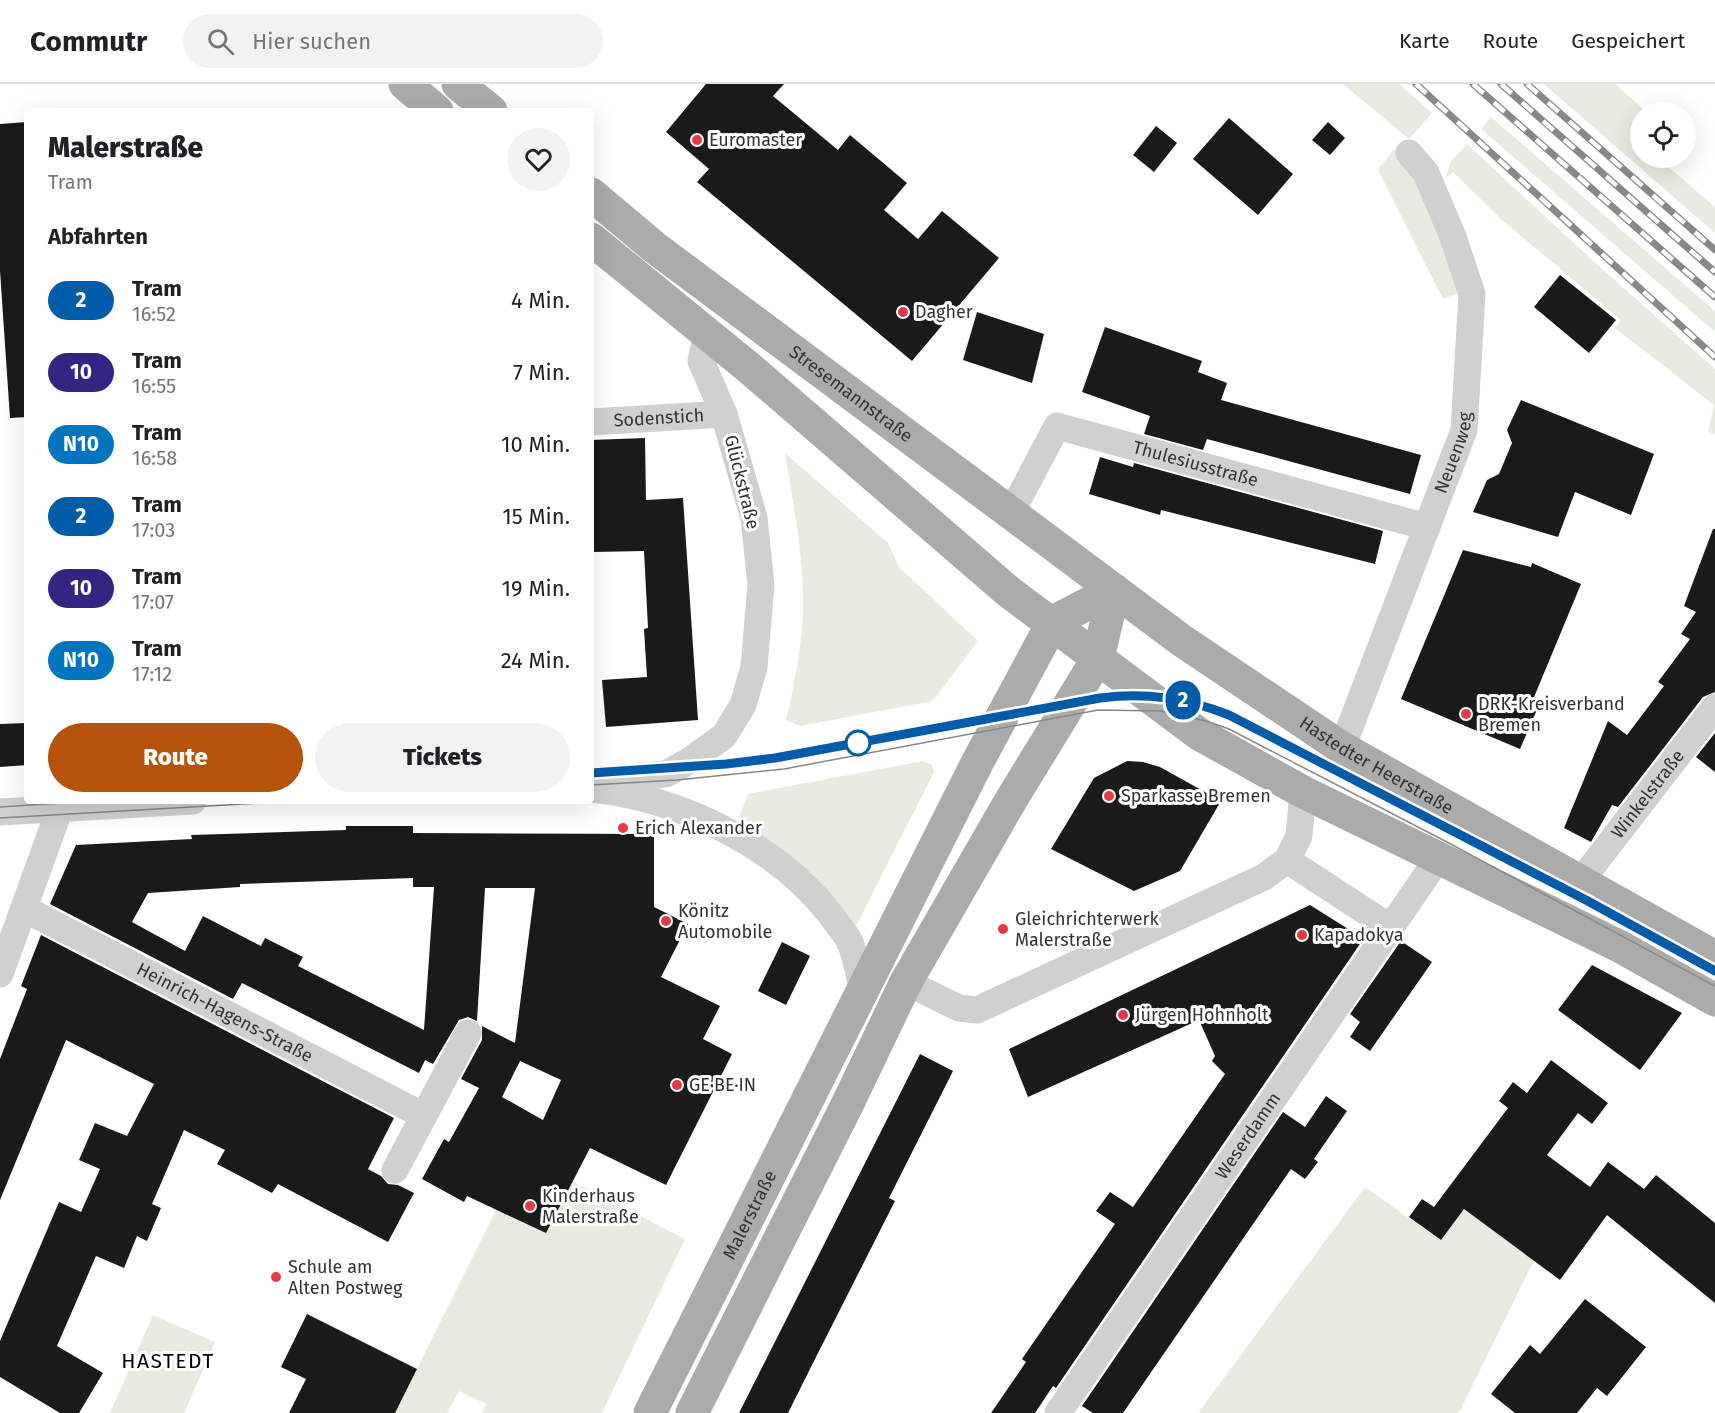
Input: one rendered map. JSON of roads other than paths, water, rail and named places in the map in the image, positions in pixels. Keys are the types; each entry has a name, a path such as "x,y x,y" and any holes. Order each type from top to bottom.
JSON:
{"main road":[{"path":"405,84 433,108"},
{"path":"458,84 487,108"},
{"name":"Stresemannstraße","path":"594,197 654,247 1114,590"},
{"path":"594,241 707,334 988,575 1199,734 1303,792 1621,947 1715,1000"},
{"path":"1053,622 1114,590"},
{"name":"Malerstraße","path":"692,1413 848,1105 906,982 1011,800 1098,658 1114,590"},
{"name":"Hastedter Heerstraße","path":"1114,590 1181,640 1342,748 1715,957"},
{"name":"Malerstraße","path":"650,1413 977,763 1053,622"}],"street":[{"name":"Neuenweg","path":"1342,748 1464,430 1472,294 1453,237 1426,173 1409,153"},
{"name":"Glückstraße","path":"594,780 666,774 724,736 743,705 754,667 760,585 754,518 724,414 701,361 707,334"},
{"name":"Sodenstich","path":"594,422 724,414"},
{"name":"Thulesiusstraße","path":"1011,513 1057,426 1427,527"},
{"name":"Winkelstraße","path":"1580,882 1715,707"},
{"path":"594,790 659,803 716,826 763,850 817,897 848,939 863,989"},
{"path":"906,982 959,1008 977,1010 1264,878 1287,860 1299,836 1303,792"},
{"path":"0,812 129,804"},
{"path":"0,974 60,808"},
{"name":"Weserdamm","path":"1058,1413 1439,858"},
{"path":"1287,860 1391,928"},
{"name":"Heinrich-Hagens-Straße","path":"25,909 424,1116"},
{"path":"395,1170 468,1033"}],"tram line":[{"name":"2","path":"594,773 726,764 775,758 1100,698 1127,695 1168,697 1200,704 1229,715 1586,900 1715,971"},
{"path":"594,773 726,764 775,758 1100,698 1117,696 1166,698 1197,704 1229,715 1586,900 1715,971"},
{"path":"594,785 677,780 784,769 1098,710 1160,711 1206,721 1229,729 1445,841 1715,986"},
{"path":"0,807 46,804"},
{"path":"0,818 244,804"}],"railway":[{"path":"1416,84 1715,357"},
{"path":"1473,84 1715,297"},
{"path":"1501,84 1715,272"},
{"path":"1527,84 1715,250"}],"place":[{"name":"Euromaster","path":"697,140"},
{"name":"Dagher","path":"903,312"},
{"name":"DRK-Kreisverband Bremen","path":"1466,714"},
{"name":"Sparkasse Bremen","path":"1109,796"},
{"name":"Erich Alexander","path":"623,828"},
{"name":"Könitz Automobile","path":"666,921"},
{"name":"Gleichrichterwerk Malerstraße","path":"1003,929"},
{"name":"Kapadokya","path":"1302,935"},
{"name":"Jürgen Hohnholt","path":"1123,1015"},
{"name":"GE·BE·IN","path":"677,1085"},
{"name":"Kinderhaus Malerstraße","path":"530,1206"},
{"name":"Schule am Alten Postweg","path":"276,1277"}],"district":[{"name":"HASTEDT","path":"168,1361"}]}
